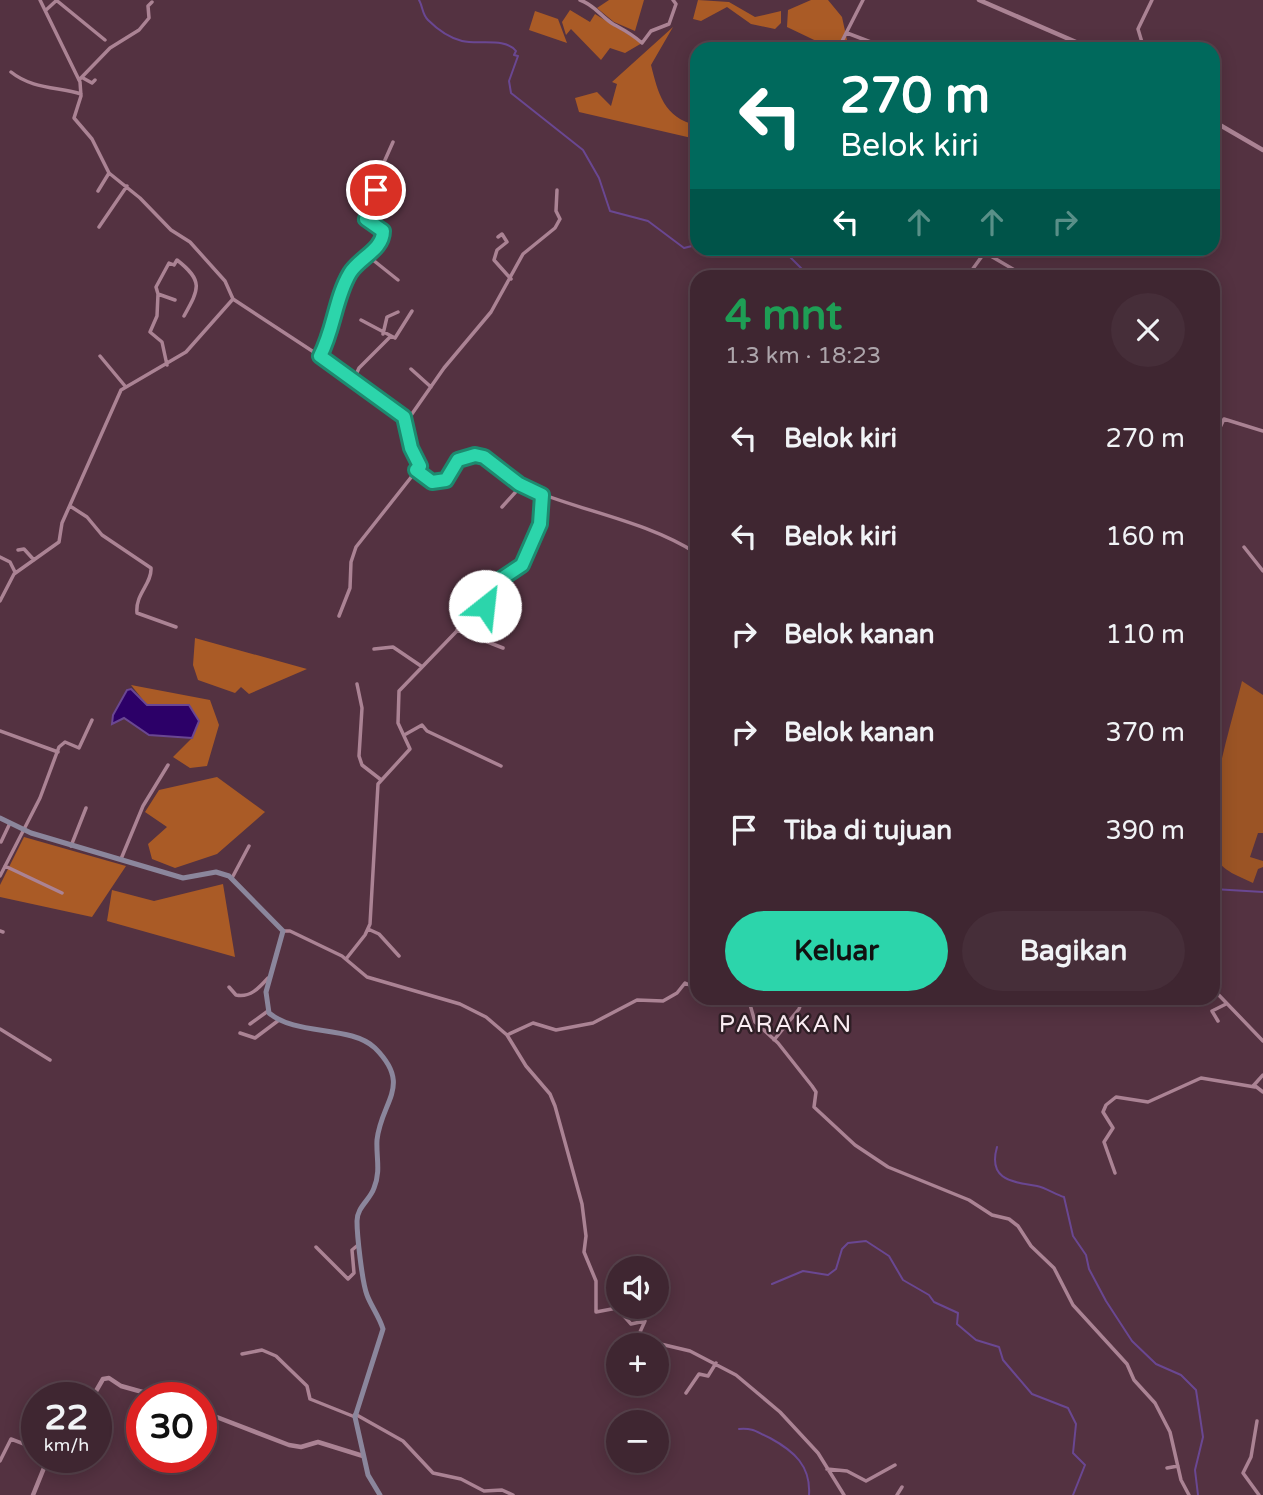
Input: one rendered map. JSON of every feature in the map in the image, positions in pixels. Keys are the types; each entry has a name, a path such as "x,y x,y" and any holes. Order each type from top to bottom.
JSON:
{"main road":[{"path":"0,818 22,829 71,846 183,878 216,872 232,878 283,931 265,1000 268,1011 279,1020 360,1040 374,1048 392,1072 395,1091 378,1137 377,1177 357,1219 366,1293 383,1329 355,1416 368,1475 380,1495"}],"street":[{"path":"40,0 81,79 81,94 74,118 92,139 109,173 197,250 225,281 233,299 320,356 407,421"},
{"path":"46,10 56,0 105,40"},
{"path":"580,0 596,8 611,23 627,30 642,43 651,31 670,22 676,4 673,0"},
{"path":"842,42 863,0"},
{"path":"979,0 1076,42"},
{"path":"1142,42 1138,29 1152,0"},
{"path":"81,79 110,48 139,30 149,18 148,6 152,2"},
{"path":"847,33 871,42"},
{"path":"12,72 26,82 61,93 81,94"},
{"path":"81,79 92,83 95,80"},
{"path":"1220,125 1263,150"},
{"path":"320,356 350,274 380,244 384,234 366,219 380,169 393,142"},
{"path":"98,191 109,173"},
{"path":"99,227 127,186"},
{"path":"339,616 350,588 351,562 356,547 420,466 410,445 407,421 491,312 523,254 558,224 557,190"},
{"path":"498,237 502,234 507,242 496,250 494,260 511,279"},
{"path":"368,256 398,280"},
{"path":"972,270 982,256"},
{"path":"992,256 1015,270"},
{"path":"167,365 162,342 150,332 157,316 156,287 169,263 174,265 177,260 190,270 197,282 197,291 184,316"},
{"path":"158,294 175,300"},
{"path":"0,601 16,572 59,542 62,523 117,396 125,386 167,365 186,352 233,299"},
{"path":"361,320 383,334 396,337 412,311"},
{"path":"383,334 387,317 398,312"},
{"path":"353,381 359,368 391,336"},
{"path":"100,356 125,386"},
{"path":"411,369 431,387"},
{"path":"1220,428 1224,419 1263,431"},
{"path":"416,470 432,482 439,482 452,475 458,460 475,455 484,457 521,486 659,534 690,550"},
{"path":"502,507 521,486"},
{"path":"406,734 403,735 398,723 398,695 482,604 498,581 522,565 540,524 542,495"},
{"path":"70,506 87,517 102,535 151,568 151,575 137,597 136,613 176,627"},
{"path":"1244,547 1263,571"},
{"path":"19,550 24,549 34,560"},
{"path":"0,557 10,562 16,572"},
{"path":"482,604 498,611"},
{"path":"457,631 503,648"},
{"path":"374,649 393,647 421,667"},
{"path":"357,684 362,708 359,756 362,765 380,779"},
{"path":"0,876 40,797 63,743 79,748 92,720"},
{"path":"406,734 422,725 427,731 501,766"},
{"path":"0,731 58,752"},
{"path":"345,959 368,929 376,836 375,802 380,779 410,749 406,734"},
{"path":"120,860 143,806 168,765"},
{"path":"71,846 86,808"},
{"path":"1,842 10,823"},
{"path":"232,878 249,846"},
{"path":"5,866 62,894"},
{"path":"368,929 379,934 398,956"},
{"path":"283,931 316,943 345,959 374,980 388,981 468,1007 507,1035 526,1066 550,1094 555,1106 582,1204 586,1236 584,1252 598,1297 595,1310 619,1309 631,1324 645,1321 640,1332 652,1342 690,1351 736,1375 780,1412 818,1453 844,1495"},
{"path":"229,987 236,995 244,996 257,990 270,977"},
{"path":"507,1035 533,1023 556,1030 593,1023 636,1000 663,1001 677,993 685,983 690,985"},
{"path":"1220,997 1263,1041"},
{"path":"1218,1021 1212,1011 1226,1004"},
{"path":"749,1005 752,1018 813,1086 814,1107 859,1148 888,1167 942,1192 969,1200 992,1215 1009,1219 1018,1226 1031,1246 1054,1268 1073,1305 1127,1364 1134,1380 1154,1403 1170,1432 1178,1466 1189,1495"},
{"path":"774,1040 800,1005"},
{"path":"250,1024 268,1011"},
{"path":"240,1033 255,1038 279,1020"},
{"path":"0,1029 50,1060"},
{"path":"1255,1087 1263,1075"},
{"path":"1115,1173 1104,1142 1113,1128 1103,1112 1105,1105 1116,1097 1148,1102 1201,1078 1255,1087 1263,1092"},
{"path":"316,1247 348,1279 354,1273 352,1250 360,1244"},
{"path":"242,1354 262,1350 276,1356 307,1386 310,1399 355,1416 403,1441 433,1474 461,1479 484,1490 502,1490 513,1495"},
{"path":"686,1393 699,1374 708,1376 716,1363"},
{"path":"103,1382 106,1378 126,1387"},
{"path":"217,1417 289,1445 301,1447 318,1442 363,1456"},
{"path":"1257,1421 1251,1457 1243,1474 1259,1495"},
{"path":"0,1461 11,1439 21,1442"},
{"path":"827,1469 848,1471 866,1481 895,1465"},
{"path":"1167,1468 1178,1466"},
{"path":"33,1495 42,1473"},
{"path":"897,1495 902,1487"}],"shaded area":[{"path":"609,0 644,0 635,31 614,22 597,8"},
{"path":"698,0 729,2 755,17 781,11 781,23 775,29 751,24 727,7 701,21 693,19"},
{"path":"811,0 828,0 842,17 849,42 818,42 787,27 788,10"},
{"path":"570,10 590,22 595,14 642,43 625,53 610,48 601,60 571,29 566,35 562,22"},
{"path":"535,11 558,19 567,43 529,30"},
{"path":"673,27 651,65 664,103 676,117 690,123 690,138 579,112 575,98 597,92 611,106 617,84 612,82"},
{"path":"195,638 307,669 249,694 241,687 235,693 198,680 193,665"},
{"path":"1242,681 1263,695 1263,833 1258,833 1250,857 1263,861 1263,867 1258,869 1253,883 1220,864 1220,766"},
{"path":"131,685 210,700 219,725 207,766 190,768 173,757 192,738 199,721 189,704 147,705"},
{"path":"131,689 147,705 189,705 199,721 192,738 149,735 124,718 112,724 113,715 127,690"},
{"path":"217,777 265,812 217,854 175,868 152,859 148,844 167,827 145,812 159,790"},
{"path":"24,837 126,866 92,917 0,897 0,885"},
{"path":"223,884 235,957 107,921 112,890 154,901"}],"waterway":[{"path":"419,0 426,18 448,35 462,41 505,44 516,51 514,55 518,56 509,81 511,93 583,150 599,178 610,211 648,221 684,248 690,246"},
{"path":"789,256 803,270"},
{"path":"1220,889 1263,892"},
{"path":"997,1147 996,1167 1005,1178 1040,1187 1064,1197 1073,1236 1086,1255 1089,1269 1106,1301 1132,1341 1156,1364 1181,1375 1196,1390 1203,1437 1195,1470 1198,1495"},
{"path":"772,1284 803,1271 828,1275 836,1269 842,1249 848,1243 866,1241 889,1256 903,1280 929,1295 934,1302 958,1313 957,1324 976,1340 999,1347 1003,1360 1032,1394 1068,1408 1076,1424 1073,1453 1085,1465 1073,1495"},
{"path":"739,1429 758,1432 793,1454 804,1468 809,1495"}],"district":[{"name":"PARAKAN","path":"786,1024"}],"route":[{"path":"376,190 366,219 384,234 380,244 350,274 320,356 404,417 411,448 420,466 416,470 432,482 446,480 452,475 458,460 475,455 484,457 519,484 542,495 540,524 522,565 518,570 503,576 493,586 482,604 485,606"}]}
